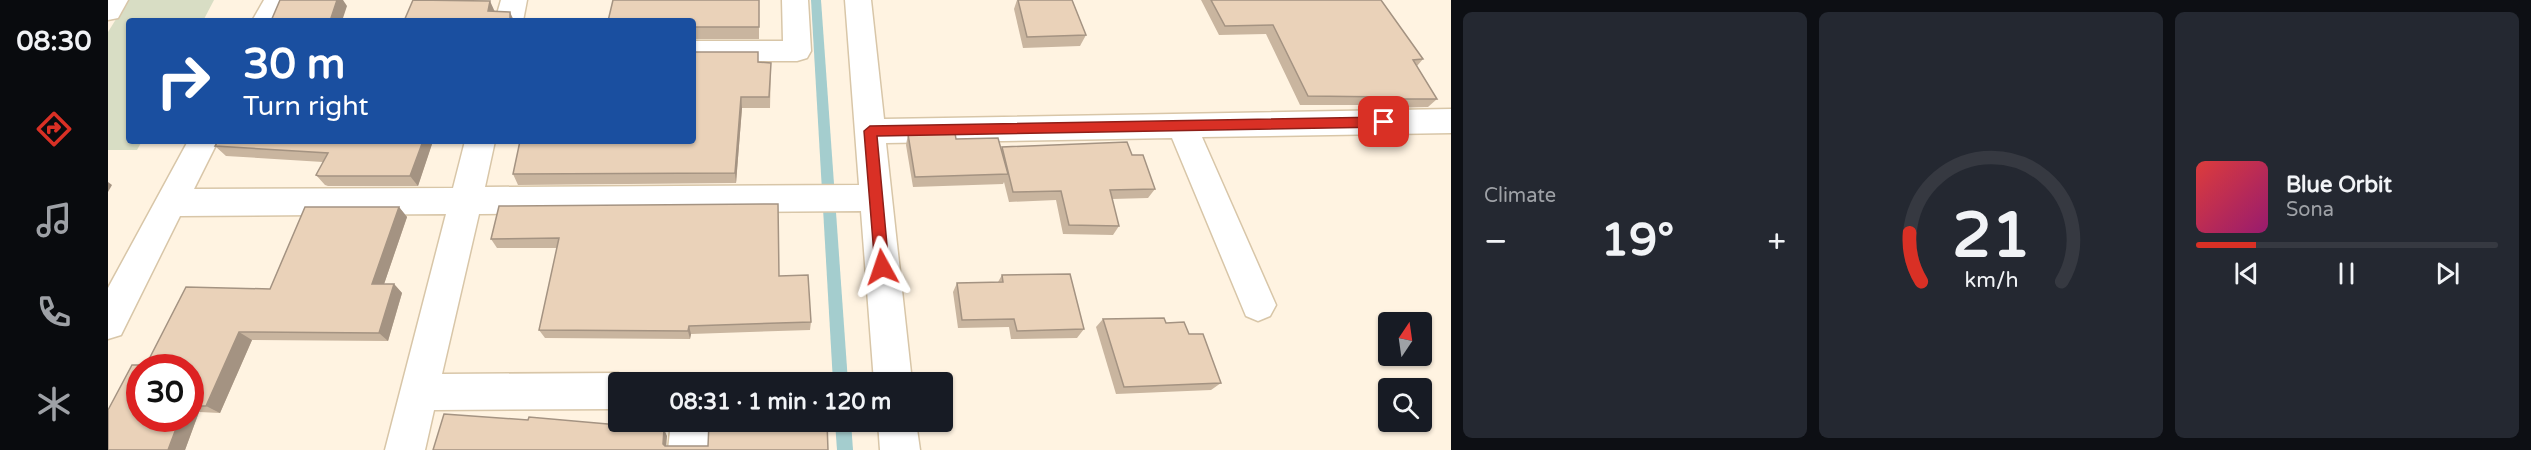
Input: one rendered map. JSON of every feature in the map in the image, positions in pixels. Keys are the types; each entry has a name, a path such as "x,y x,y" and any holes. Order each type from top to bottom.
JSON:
{"street":[{"path":"108,11 115,0"},
{"path":"268,18 277,0"},
{"path":"510,18 514,0"},
{"path":"696,51 797,51 795,0"},
{"path":"858,0 892,372"},
{"path":"870,131 1451,121"},
{"path":"1182,126 1258,305"},
{"path":"108,323 201,144"},
{"path":"405,450 479,144"},
{"path":"171,203 876,198"},
{"path":"420,392 608,391"},
{"path":"688,450 689,432"},
{"path":"898,432 900,450"}],"green space":[{"path":"128,0 214,0 205,18 126,18 126,144 140,144 137,150 108,150 108,32"}],"building":[{"path":"280,0 337,0 331,18 272,18"},
{"path":"413,0 490,1 488,11 510,12 510,18 405,18"},
{"path":"613,0 759,0 759,27 696,27 696,18 609,18"},
{"path":"1018,0 1072,0 1086,35 1027,37"},
{"path":"1211,0 1381,0 1423,59 1413,60 1437,99 1308,96 1273,25 1225,26"},
{"path":"696,52 758,52 758,62 771,63 769,97 741,97 735,173 513,174 519,144 696,144"},
{"path":"955,133 956,139 998,138 1008,174 915,177 908,134"},
{"path":"1127,142 1132,155 1143,155 1155,189 1110,190 1119,226 1069,225 1061,191 1013,192 1002,147"},
{"path":"216,144 422,144 410,176 319,176 316,175 328,153 215,146"},
{"path":"778,204 779,276 808,275 811,322 689,326 688,331 539,330 559,238 491,239 499,206"},
{"path":"305,207 399,207 372,284 394,284 379,333 239,332 206,406 204,406 204,354 152,354 186,287 270,289"},
{"path":"1070,274 1084,329 1017,331 1014,319 962,320 957,283 1003,282 1002,275"},
{"path":"1164,318 1166,323 1184,322 1189,334 1203,334 1221,383 1124,387 1103,319"},
{"path":"126,376 126,432 175,432 168,450 108,450 108,410"},
{"path":"444,414 528,420 529,417 608,424 608,432 664,432 663,444 665,446 708,446 709,432 827,432 828,450 433,450"}],"waterway":[{"path":"816,0 840,372"},
{"path":"844,432 845,450"}],"route":[{"path":"882,267 870,131 1384,122"}]}
